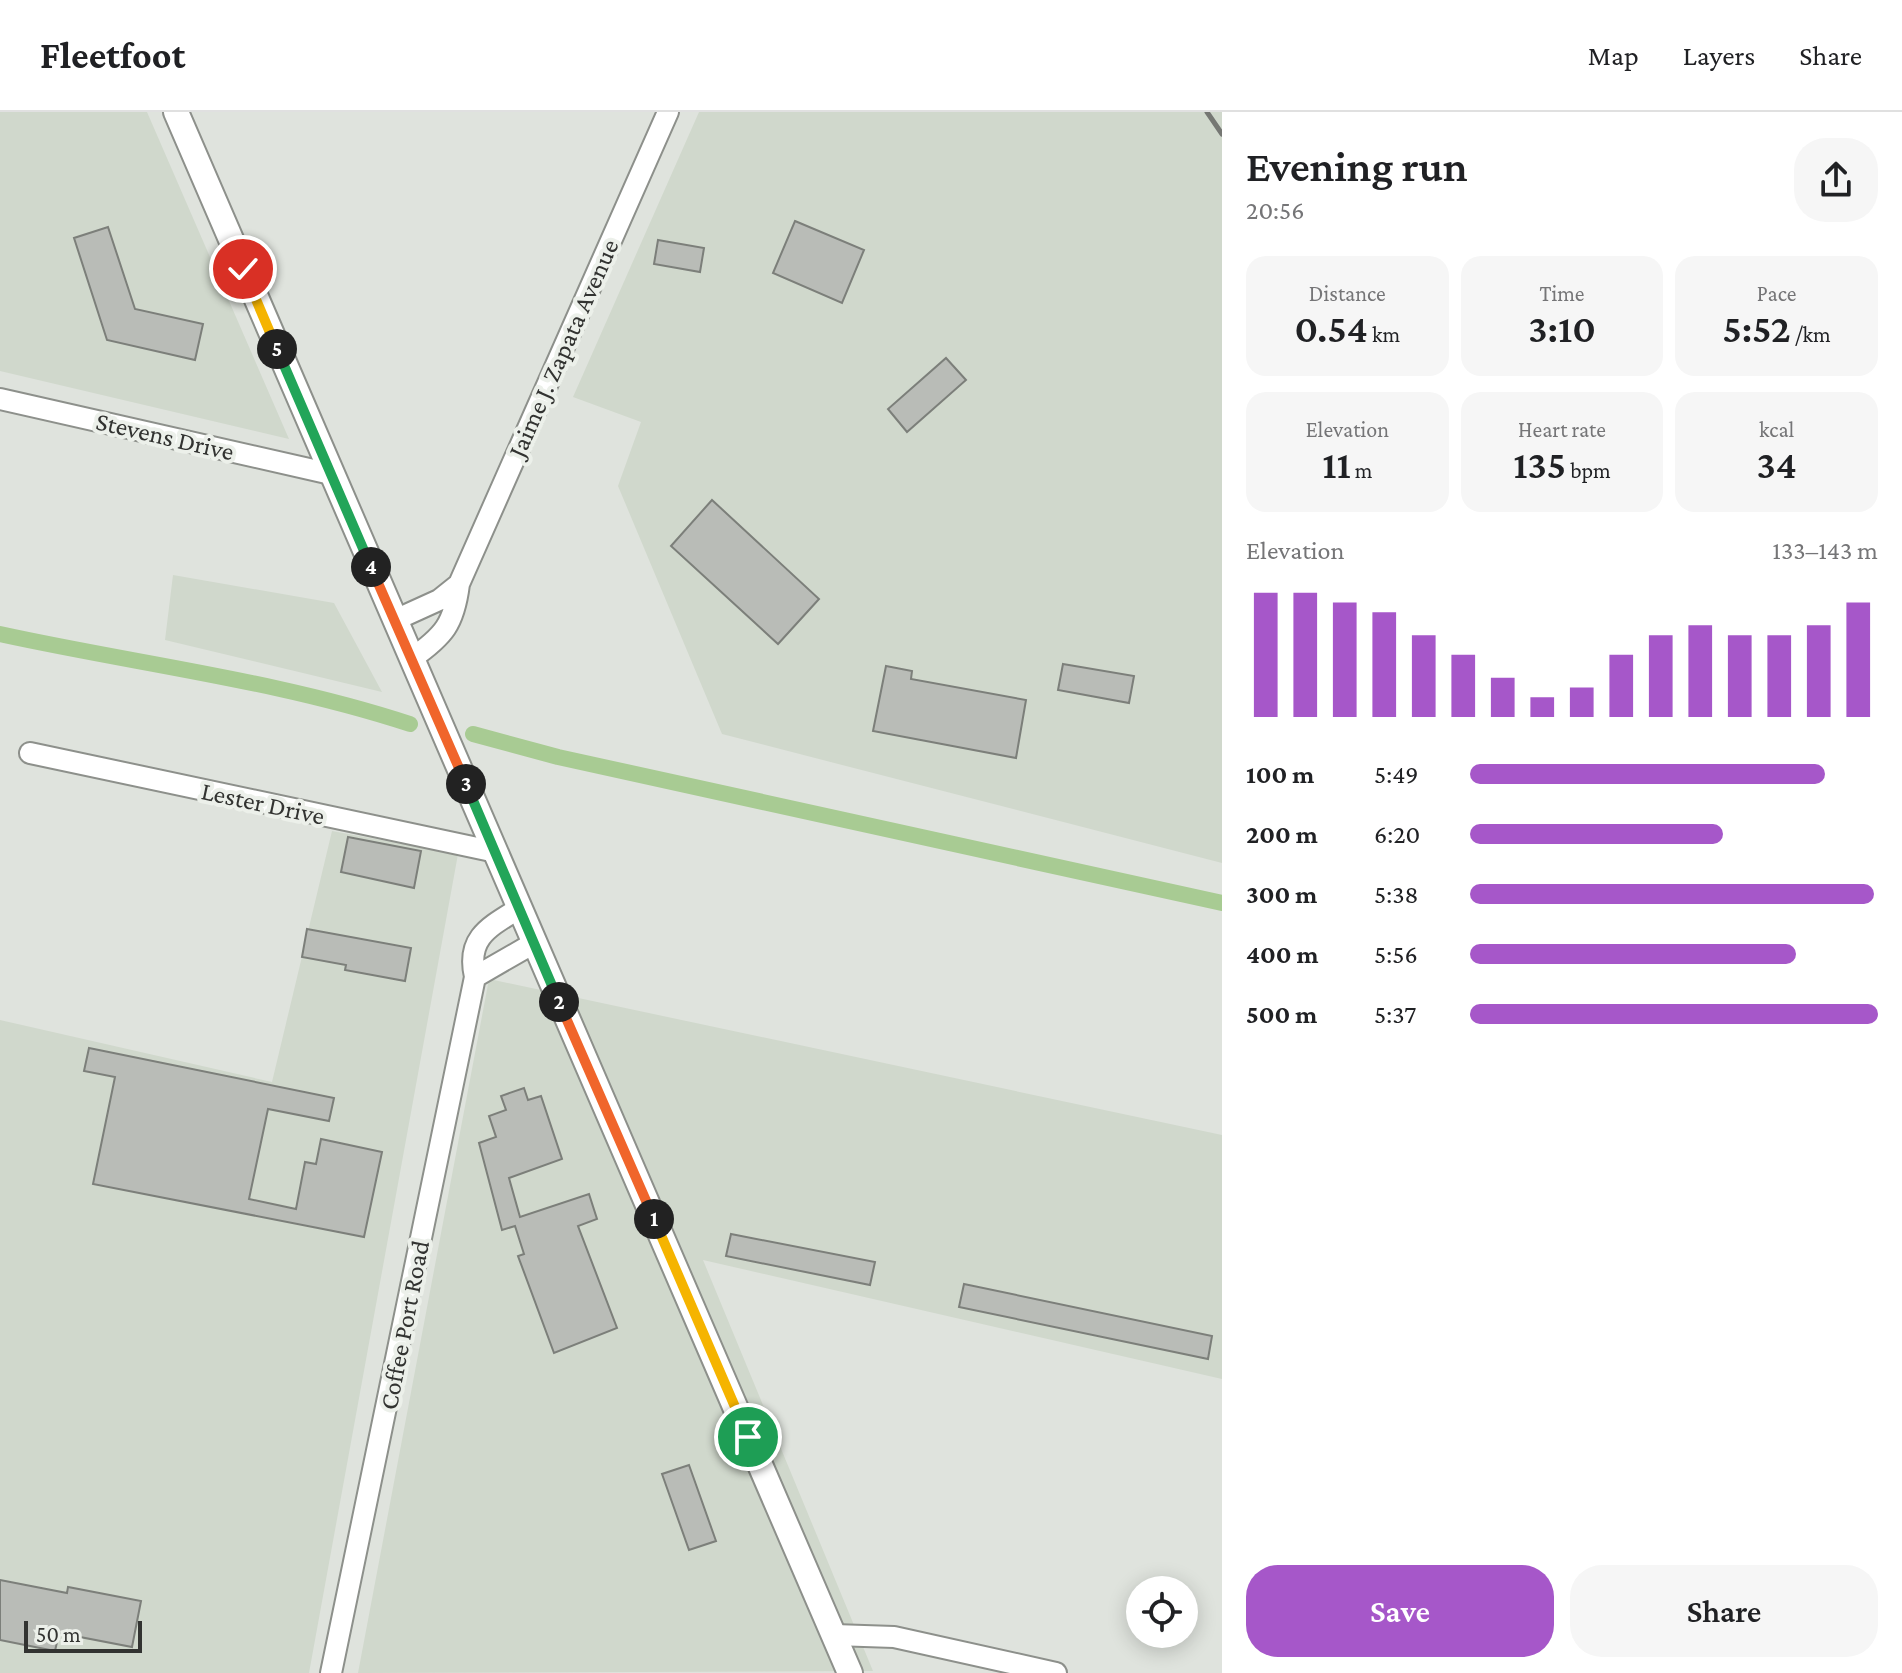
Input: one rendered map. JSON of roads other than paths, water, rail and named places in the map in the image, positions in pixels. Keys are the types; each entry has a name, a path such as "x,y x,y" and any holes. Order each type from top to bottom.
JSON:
{"main road":[{"path":"176,112 850,1673"}],"street":[{"name":"Jaime J. Zapata Avenue","path":"411,659 440,639 455,611 459,584 668,112"},
{"name":"Stevens Drive","path":"0,399 331,474"},
{"path":"395,620 439,600 459,584"},
{"name":"Lester Drive","path":"30,753 496,852"},
{"name":"Coffee Port Road","path":"331,1673 475,977 471,959 479,939 489,926 518,909"},
{"path":"475,977 534,943"},
{"path":"834,1635 894,1637 1056,1673"}],"waterway":[{"path":"0,634 258,684 410,724"},
{"path":"473,734 558,757 1222,903"}],"railway":[{"path":"1207,112 1222,134"}]}
